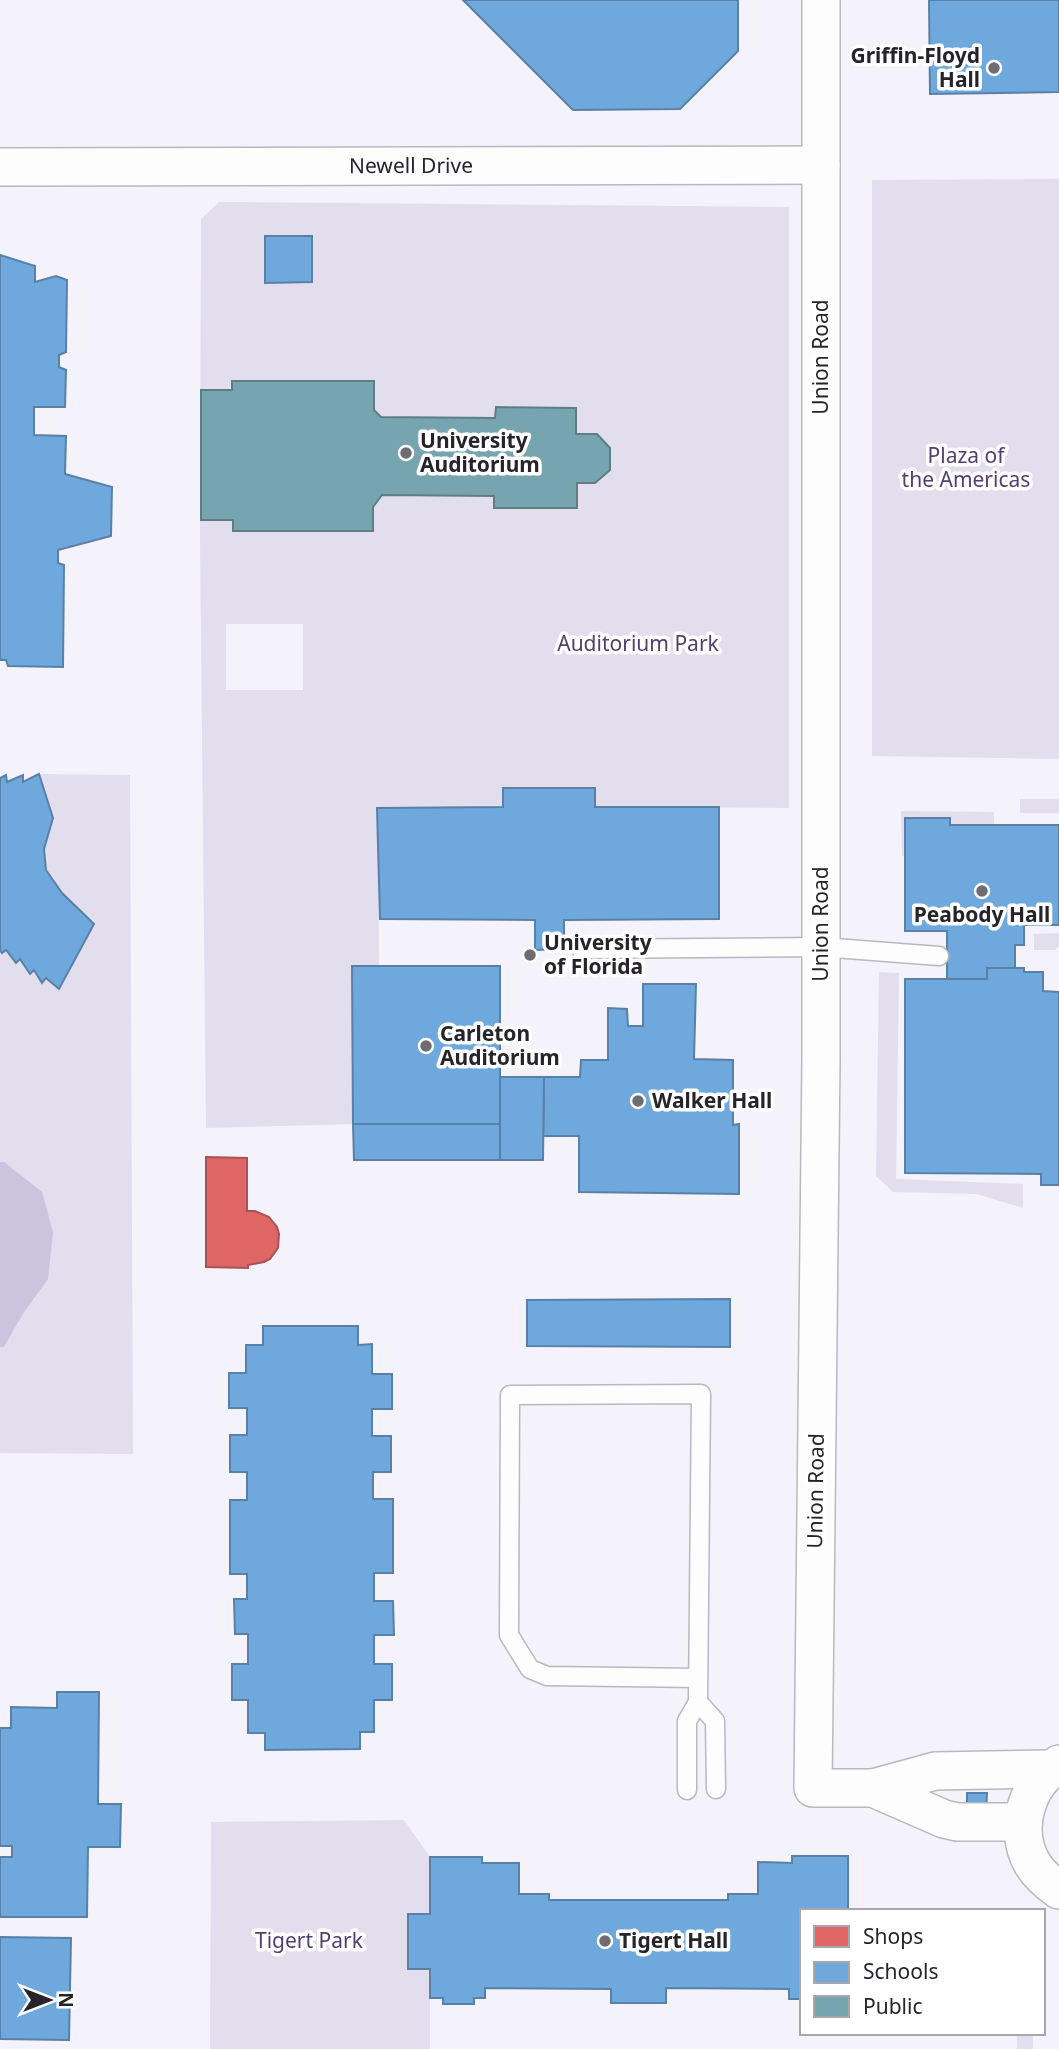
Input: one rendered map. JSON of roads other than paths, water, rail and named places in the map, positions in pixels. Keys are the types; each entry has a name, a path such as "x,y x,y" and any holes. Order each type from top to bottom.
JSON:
{"street":[{"name":"Union Road","path":"821,0 821,947 813,1788 873,1788 935,1771 1054,1766"},
{"name":"Newell Drive","path":"0,167 821,165"},
{"name":"Union Road","path":"1054,1766 1033,1790 1023,1822 1025,1845 1032,1863 1044,1878 1059,1890"},
{"name":"Union Road","path":"873,1788 957,1822 1023,1822"}],"lane":[{"path":"581,949 821,947 939,956"},
{"path":"687,1790 687,1721 698,1702 701,1394 510,1395 509,1635 530,1670 547,1676 698,1678"},
{"path":"698,1702 715,1721 716,1789"}],"place":[{"name":"Griffin-Floyd Hall","path":"994,68"},
{"name":"University Auditorium","path":"406,453"},
{"name":"Peabody Hall","path":"982,891"},
{"name":"University of Florida","path":"530,955"},
{"name":"Carleton Auditorium","path":"426,1046"},
{"name":"Walker Hall","path":"638,1101"},
{"name":"Tigert Hall","path":"605,1941"}],"park label":[{"name":"Plaza of the Americas","path":"966,468"},
{"name":"Auditorium Park","path":"638,644"},
{"name":"Tigert Park","path":"309,1941"}]}
